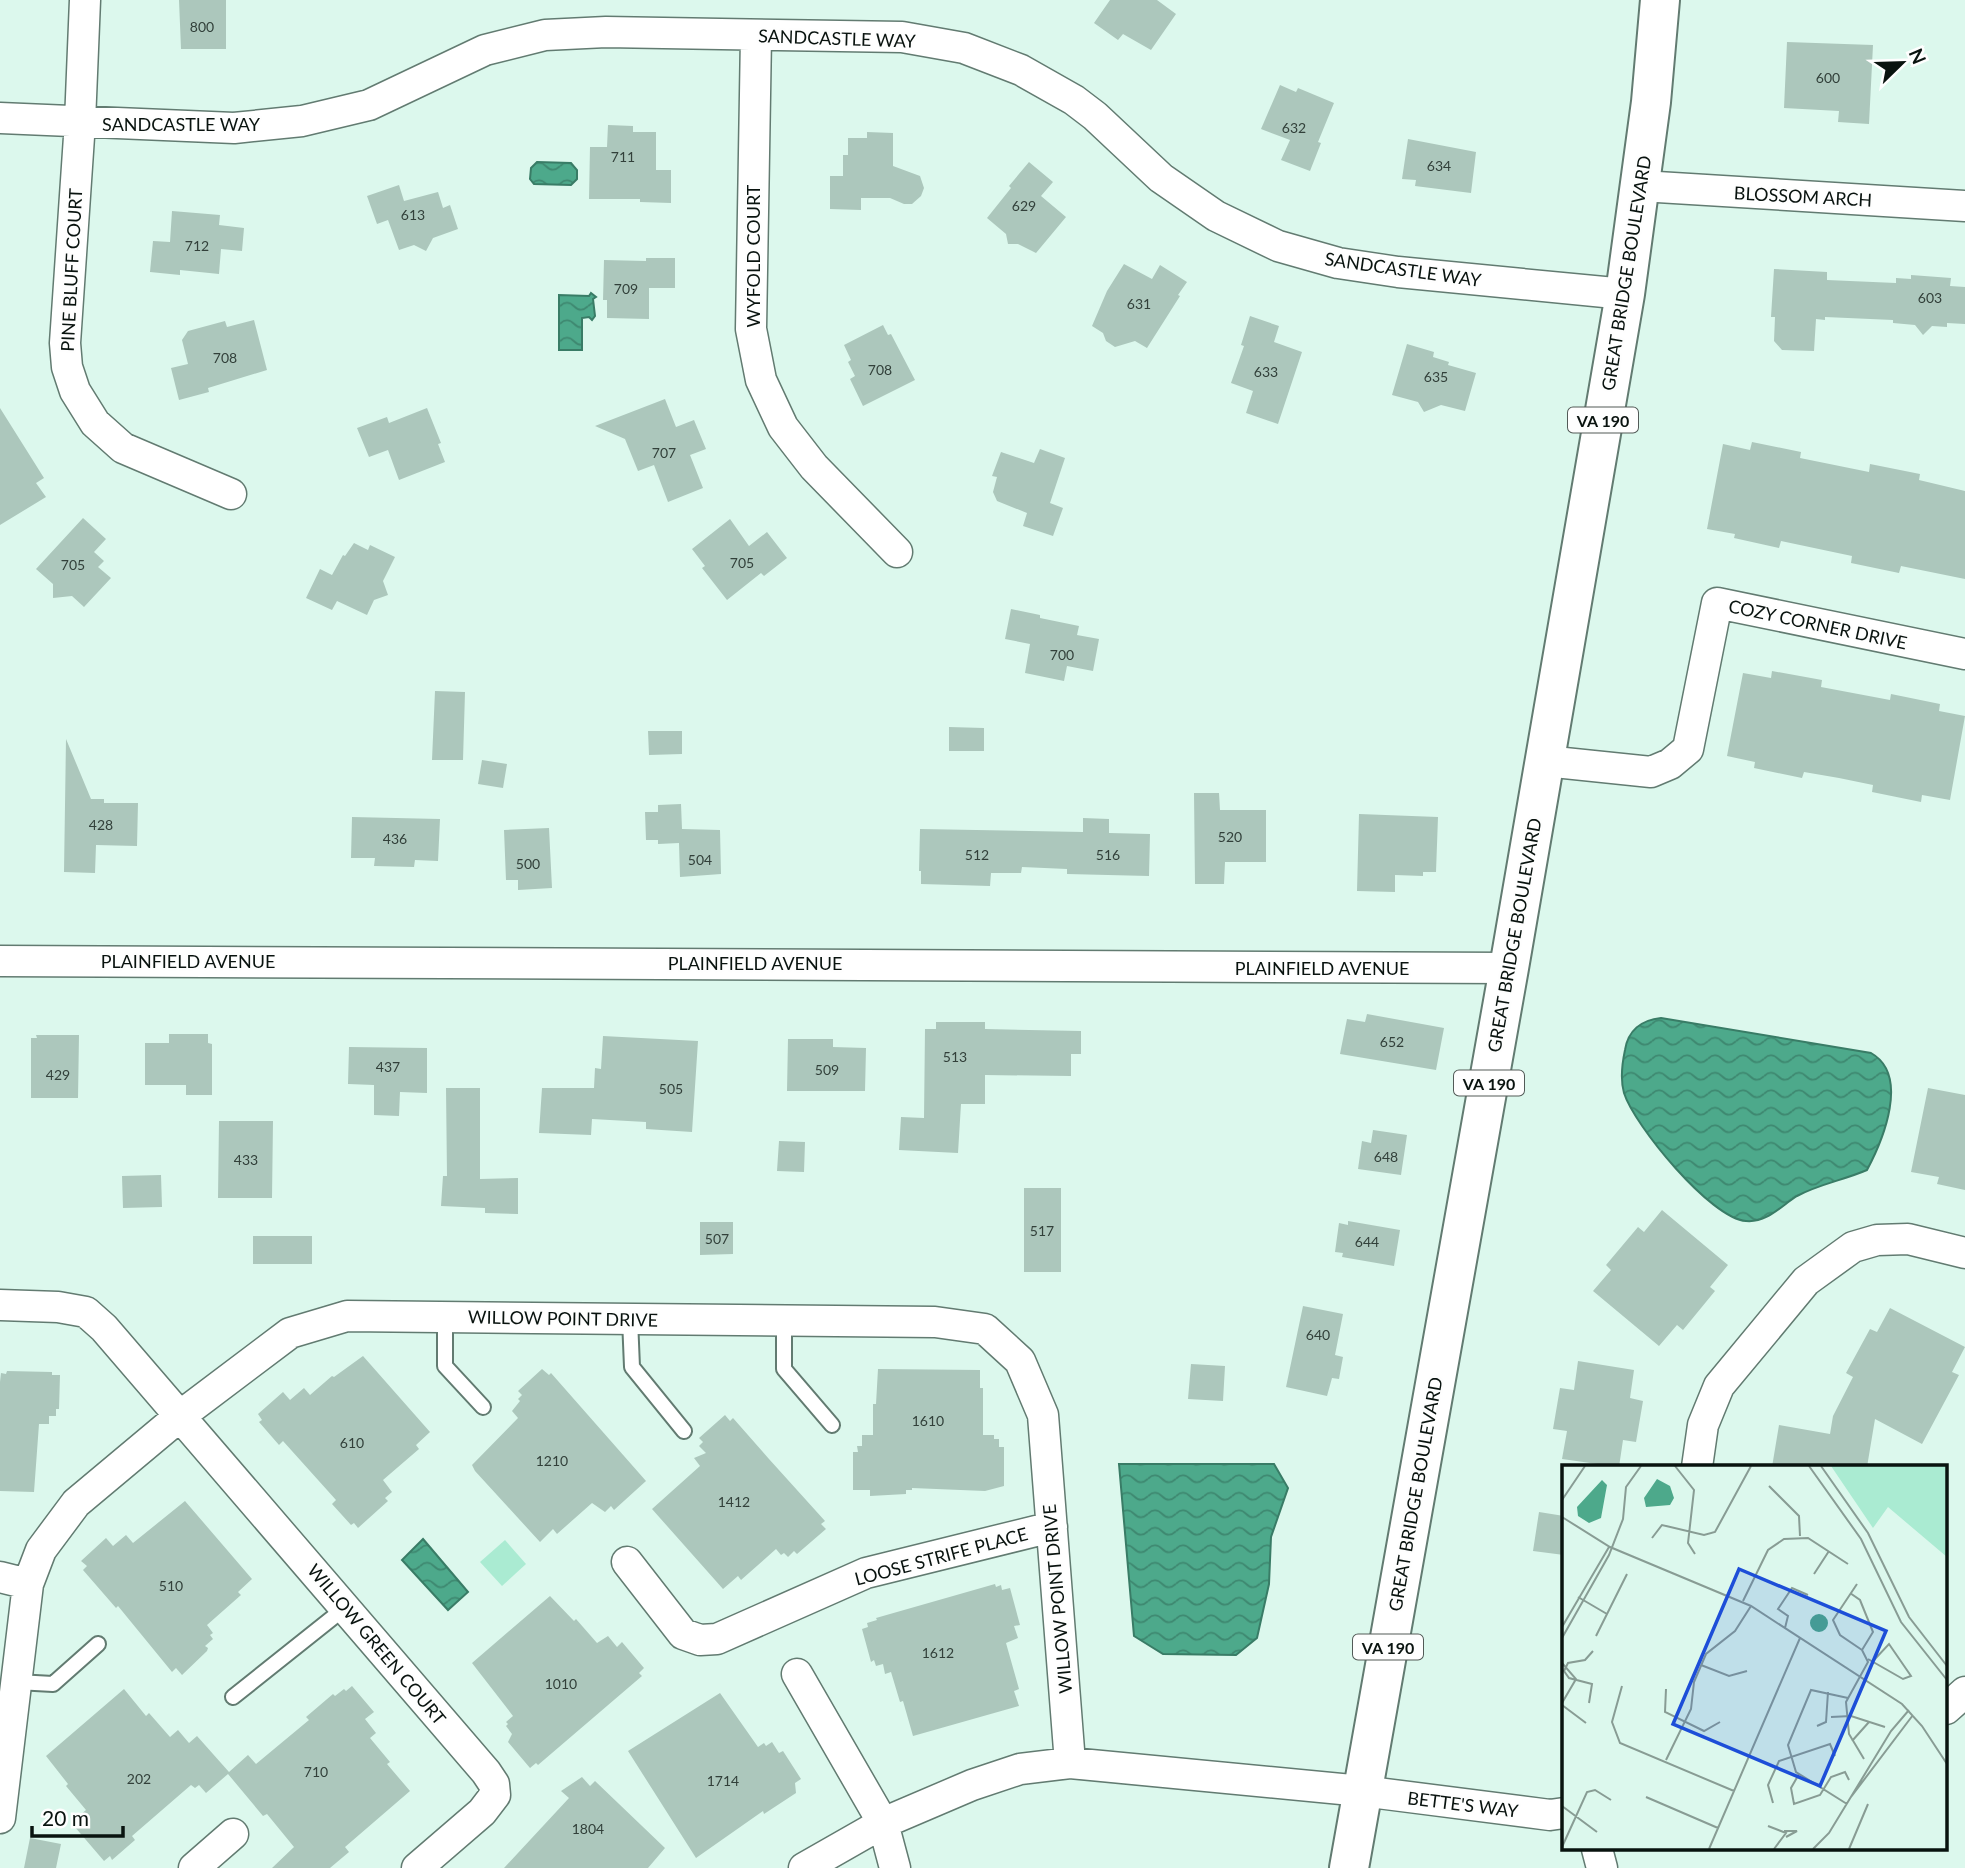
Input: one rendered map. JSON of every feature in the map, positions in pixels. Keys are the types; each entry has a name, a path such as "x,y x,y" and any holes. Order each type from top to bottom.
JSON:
{"main road":[{"name":"GREAT BRIDGE BOULEVARD","path":"1349,1868 1509,968 1625,294 1641,186 1660,0"}],"street":[{"name":"PINE BLUFF COURT","path":"85,0 80,122 65,343 67,367 75,391 95,423 124,448 231,494"},
{"name":"SANDCASTLE WAY","path":"0,118 234,128 302,121 369,105 485,50 545,35 606,32 902,37 964,48 1021,70 1084,108 1161,178 1216,216 1278,246 1338,263 1398,272 1625,294"},
{"name":"WYFOLD COURT","path":"756,36 751,329 761,380 783,427 814,467 897,552"},
{"name":"BLOSSOM ARCH","path":"1641,186 1965,206"},
{"name":"COZY CORNER DRIVE","path":"1545,761 1651,772 1670,764 1688,749 1717,603 1965,654"},
{"name":"PLAINFIELD AVENUE","path":"0,961 1509,968"},
{"path":"1697,1465 1703,1425 1719,1386 1806,1281 1853,1247 1877,1240 1908,1239 1965,1252"},
{"name":"WILLOW GREEN COURT","path":"0,1305 58,1307 86,1312 104,1328 346,1607 494,1784 495,1795 482,1812 417,1868"},
{"name":"WILLOW POINT DRIVE","path":"0,1818 17,1682 14,1581 76,1503 180,1416 290,1333 347,1316 935,1322 985,1329 1020,1361 1043,1415 1070,1763"},
{"name":"LOOSE STRIFE PLACE","path":"627,1562 683,1633 699,1640 717,1639 866,1573 1052,1527"},
{"path":"797,1674 883,1824 895,1868"},
{"path":"1948,1707 1965,1692"},
{"path":"804,1868 883,1824 938,1798 1020,1769 1070,1763 1362,1791"},
{"name":"BETTE'S WAY","path":"1362,1791 1550,1815 1562,1813"},
{"path":"194,1868 233,1834"},
{"path":"1597,1850 1602,1868"}],"lane":[{"path":"445,1317 445,1366 482,1407"},
{"path":"630,1319 632,1367 684,1431"},
{"path":"784,1320 784,1369 832,1425"},
{"path":"233,1697 346,1607"},
{"path":"17,1682 53,1684 98,1644"}],"shaded area":[{"path":"505,1540 526,1564 502,1586 480,1562"}],"water":[{"path":"537,162 571,163 577,170 577,179 571,185 534,184 530,179 531,168"},
{"path":"591,293 596,297 593,299 595,316 592,320 589,317 582,318 582,350 559,350 559,295 589,296"},
{"path":"1661,1018 1871,1053 1883,1063 1889,1076 1891,1092 1886,1126 1867,1170 1805,1192 1773,1213 1754,1221 1731,1216 1714,1205 1658,1147 1642,1126 1624,1093 1622,1066 1629,1037 1642,1024"},
{"path":"1119,1464 1274,1464 1288,1488 1271,1537 1269,1584 1257,1638 1236,1655 1163,1654 1134,1636"},
{"path":"423,1539 468,1592 448,1610 402,1560"}],"building":[{"path":"179,0 226,0 226,49 181,49"},
{"path":"1110,0 1157,0 1176,14 1151,50 1123,34 1118,40 1094,23"},
{"path":"1787,42 1873,45 1869,124 1838,122 1839,111 1784,108"},
{"path":"1280,85 1296,92 1298,88 1334,103 1318,142 1321,143 1310,171 1281,160 1290,140 1261,129"},
{"path":"608,125 633,126 633,132 656,132 656,170 671,170 671,203 640,202 640,199 589,199 590,147 607,147"},
{"path":"867,132 893,133 893,166 920,176 924,188 921,196 912,204 904,204 890,198 861,198 861,210 830,209 830,176 843,176 843,155 848,155 848,138 867,138"},
{"path":"1408,139 1476,152 1471,193 1415,186 1416,180 1402,179"},
{"path":"1029,162 1053,182 1041,196 1066,217 1036,253 1018,244 1008,244 1006,234 987,218"},
{"path":"399,185 404,201 438,192 443,208 450,205 458,229 433,238 426,251 414,245 399,250 388,220 377,224 367,196"},
{"path":"172,211 220,215 219,225 244,228 242,251 221,249 219,274 180,270 180,275 150,272 153,241 170,242"},
{"path":"646,258 675,258 675,288 649,288 649,319 607,318 607,300 603,300 604,260 646,261"},
{"path":"1124,264 1152,279 1160,265 1187,282 1147,348 1135,341 1115,347 1106,341 1103,333 1092,326 1107,291"},
{"path":"1774,269 1827,272 1827,280 1896,283 1896,278 1911,279 1911,275 1951,278 1950,286 1965,287 1965,324 1932,326 1923,335 1915,325 1893,323 1893,320 1825,317 1825,320 1816,319 1814,351 1782,350 1774,341 1775,317 1771,317"},
{"path":"1250,316 1279,326 1274,342 1302,352 1278,424 1246,413 1253,391 1231,383 1244,346 1241,345"},
{"path":"254,320 267,370 208,388 209,392 179,400 171,368 188,364 182,340 188,331 225,321 227,327"},
{"path":"883,325 888,335 891,334 915,380 863,406 850,379 855,376 844,345"},
{"path":"1407,344 1434,352 1433,357 1449,362 1448,365 1476,373 1465,411 1441,405 1424,412 1418,402 1392,395"},
{"path":"665,399 676,427 694,420 706,449 690,455 703,488 668,502 654,465 638,471 625,439 595,426"},
{"path":"0,408 44,478 36,483 46,497 0,525"},
{"path":"427,408 441,443 438,444 445,462 399,480 388,450 369,457 357,428 387,417 389,423"},
{"path":"1752,442 1801,452 1800,458 1869,472 1870,464 1920,474 1919,480 1965,491 1965,579 1901,566 1899,573 1851,563 1852,556 1781,541 1779,548 1734,538 1735,534 1707,529 1723,444 1750,450"},
{"path":"1040,449 1065,458 1050,503 1063,508 1053,536 1023,526 1027,513 997,501 993,492 997,477 992,476 1001,452 1034,463"},
{"path":"83,518 106,539 94,552 104,561 98,567 111,578 84,607 72,596 53,598 53,584 36,569"},
{"path":"730,519 749,546 767,532 787,558 764,576 761,573 727,600 702,568 705,566 692,549"},
{"path":"354,543 368,550 370,545 395,557 383,581 388,595 374,600 367,615 337,601 332,610 306,598 320,569 332,575 343,555 345,556"},
{"path":"1011,609 1079,626 1077,635 1099,639 1093,671 1067,666 1064,681 1025,673 1030,644 1005,639"},
{"path":"1772,671 1822,680 1821,687 1890,700 1891,694 1940,704 1939,711 1965,716 1950,800 1922,795 1921,802 1872,792 1873,785 1804,772 1802,778 1754,768 1755,762 1727,756 1743,673 1771,678"},
{"path":"435,691 465,692 463,760 432,760"},
{"path":"949,727 984,728 984,751 949,751"},
{"path":"648,731 682,731 682,754 649,755"},
{"path":"66,739 91,799 104,799 104,803 138,803 137,846 96,845 95,873 64,872"},
{"path":"482,760 507,764 503,788 478,784"},
{"path":"1194,793 1219,793 1220,810 1266,810 1266,862 1225,862 1224,884 1195,884"},
{"path":"681,804 682,829 720,830 721,874 680,877 679,843 658,844 658,840 646,840 645,812 658,812 658,805"},
{"path":"1359,814 1438,817 1436,872 1423,872 1423,876 1395,875 1395,892 1357,891"},
{"path":"352,817 440,819 438,861 415,860 414,867 374,866 375,858 351,858"},
{"path":"1083,818 1109,819 1109,833 1150,834 1149,876 1067,874 1067,869 1022,867 1021,873 991,873 990,886 921,884 920,829 1083,832"},
{"path":"549,828 552,888 518,890 518,880 506,880 504,830"},
{"path":"1367,1014 1444,1028 1436,1070 1340,1054 1347,1019 1365,1022"},
{"path":"936,1022 985,1022 985,1029 1081,1031 1081,1054 1071,1054 1071,1076 985,1075 985,1104 961,1104 958,1153 899,1150 901,1117 924,1118 925,1029 936,1029"},
{"path":"169,1034 208,1034 208,1043 212,1044 212,1095 186,1095 186,1085 145,1085 145,1043 169,1043"},
{"path":"36,1035 79,1035 78,1098 31,1098 31,1038 37,1038"},
{"path":"603,1036 698,1041 692,1132 646,1129 646,1122 592,1119 591,1135 539,1133 542,1088 594,1088 595,1068 601,1069"},
{"path":"788,1039 833,1039 833,1047 866,1048 865,1091 787,1091"},
{"path":"349,1047 427,1048 427,1093 400,1092 399,1116 374,1115 374,1085 348,1084"},
{"path":"446,1088 480,1088 480,1179 518,1178 518,1214 485,1213 485,1208 441,1206 443,1176 447,1176"},
{"path":"1928,1088 1965,1095 1965,1190 1937,1184 1939,1177 1911,1172"},
{"path":"219,1121 273,1121 272,1198 218,1198"},
{"path":"1373,1130 1407,1135 1401,1175 1358,1169 1362,1141 1371,1143"},
{"path":"779,1141 805,1142 804,1172 777,1171"},
{"path":"161,1175 162,1207 123,1208 122,1176"},
{"path":"1024,1188 1061,1188 1061,1272 1024,1272"},
{"path":"1662,1210 1728,1265 1710,1287 1715,1291 1683,1330 1677,1325 1659,1346 1593,1291 1611,1270 1606,1265 1638,1227 1644,1232"},
{"path":"1348,1221 1400,1230 1394,1266 1342,1257 1343,1253 1335,1252 1339,1223 1348,1225"},
{"path":"700,1222 733,1222 733,1254 700,1255"},
{"path":"253,1236 312,1236 312,1264 253,1264"},
{"path":"1303,1306 1343,1314 1335,1355 1343,1357 1339,1379 1332,1378 1327,1396 1286,1387"},
{"path":"1890,1308 1965,1347 1952,1372 1959,1375 1922,1444 1875,1419 1867,1465 1772,1465 1779,1425 1830,1434 1833,1416 1853,1377 1846,1373 1870,1329 1877,1332"},
{"path":"363,1356 430,1432 416,1445 419,1449 383,1480 392,1492 385,1498 388,1501 358,1528 354,1523 351,1525 332,1504 336,1500 283,1441 279,1445 259,1422 262,1420 258,1414 283,1392 290,1400 304,1388 310,1395 332,1376"},
{"path":"1578,1361 1634,1370 1630,1398 1643,1401 1636,1442 1623,1440 1619,1465 1562,1459 1567,1431 1553,1429 1560,1388 1574,1390"},
{"path":"1191,1364 1225,1366 1223,1401 1188,1399"},
{"path":"542,1369 549,1375 551,1373 646,1481 614,1510 611,1506 605,1512 592,1503 557,1534 553,1529 540,1542 472,1465 518,1418 512,1411 522,1395 518,1391"},
{"path":"878,1369 980,1370 980,1388 983,1388 983,1435 994,1435 994,1439 999,1439 999,1447 1004,1447 1004,1486 985,1491 912,1488 906,1490 906,1494 870,1496 870,1490 853,1490 853,1452 858,1452 857,1446 862,1446 862,1435 873,1435 873,1404 876,1404"},
{"path":"7,1371 52,1372 52,1375 60,1375 59,1409 56,1409 56,1416 49,1416 49,1424 39,1424 34,1492 0,1491 0,1382 1,1373 6,1374"},
{"path":"725,1415 730,1421 733,1418 825,1521 821,1524 826,1529 797,1554 794,1551 788,1557 784,1553 781,1555 776,1549 741,1580 738,1576 723,1589 652,1509 700,1466 694,1458 706,1453 699,1446 703,1442 699,1438"},
{"path":"185,1501 252,1579 238,1592 241,1595 207,1625 213,1633 210,1635 213,1639 205,1646 207,1651 182,1675 176,1668 172,1672 118,1606 116,1608 83,1570 87,1566 81,1561 106,1538 113,1546 126,1535 133,1543"},
{"path":"1539,1512 1562,1516 1562,1555 1533,1551"},
{"path":"995,1584 996,1587 1001,1585 1002,1590 1010,1588 1020,1625 1014,1626 1018,1638 1006,1643 1019,1689 1014,1691 1019,1706 913,1736 891,1672 885,1674 883,1664 876,1666 874,1660 871,1662 862,1629 868,1627 867,1623 877,1620 876,1618"},
{"path":"550,1596 574,1621 576,1619 597,1643 608,1636 617,1647 622,1642 644,1668 639,1673 642,1676 538,1765 536,1763 530,1768 508,1742 512,1734 506,1722 513,1716 472,1663"},
{"path":"352,1686 374,1712 365,1719 376,1733 370,1738 410,1791 345,1847 349,1852 330,1868 272,1868 294,1847 267,1814 263,1816 228,1774 206,1793 199,1785 195,1788 191,1785 132,1836 135,1840 112,1860 110,1856 104,1861 74,1826 86,1810 46,1756 124,1689 146,1716 149,1713 170,1737 178,1730 189,1743 197,1736 229,1772 248,1755 256,1764 309,1720 306,1717 333,1694 335,1696"},
{"path":"720,1693 758,1747 772,1742 779,1753 783,1751 801,1779 795,1783 796,1793 764,1814 763,1811 696,1858 628,1751"},
{"path":"582,1777 590,1786 595,1781 665,1848 648,1868 504,1868 569,1798 561,1791"},
{"path":"30,1838 61,1844 56,1868 24,1868"}]}
